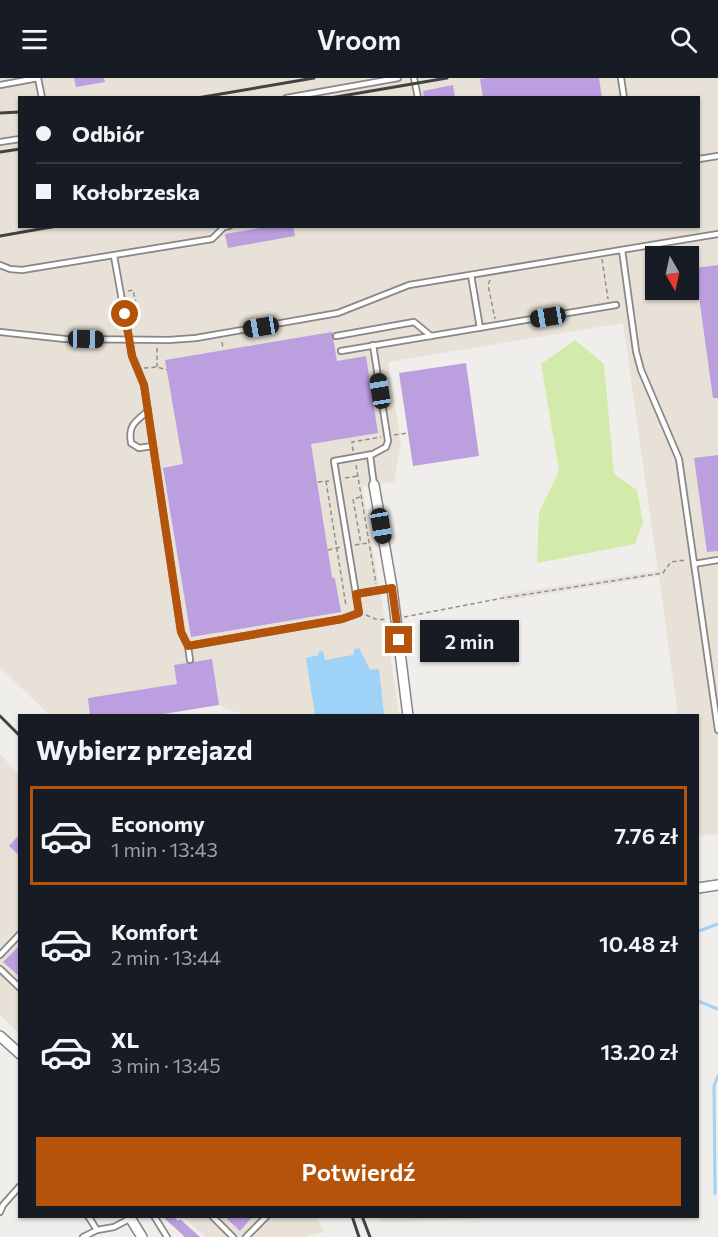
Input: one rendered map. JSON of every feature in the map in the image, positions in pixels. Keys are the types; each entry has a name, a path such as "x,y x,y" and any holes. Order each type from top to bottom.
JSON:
{"street":[{"path":"374,485 392,588 408,714"},
{"path":"699,888 718,885"},
{"path":"0,1036 18,1052"},
{"path":"131,1218 140,1237"}],"lane":[{"path":"0,85 38,78 42,96"},
{"path":"297,96 398,78"},
{"path":"414,78 418,96"},
{"path":"621,78 624,96"},
{"path":"0,142 18,139"},
{"path":"700,159 718,156"},
{"path":"0,265 22,270 114,256 212,239 223,228"},
{"path":"0,332 65,339 195,338 339,313 404,287 718,234"},
{"path":"622,250 636,351 641,370 679,459 718,730"},
{"path":"114,256 132,356 144,385 181,632 188,646 190,660"},
{"path":"471,275 480,328"},
{"path":"341,351 616,305"},
{"path":"336,336 414,322 431,336"},
{"path":"188,646 342,619 359,613 334,461 370,455 386,447 388,441 374,345"},
{"path":"148,411 134,423 129,432 131,443 139,448 153,446"},
{"path":"370,455 374,485"},
{"path":"694,561 718,560"},
{"path":"356,594 392,588"},
{"path":"0,955 18,936"},
{"path":"0,969 18,986"},
{"path":"0,1212 3,1205 18,1188"},
{"path":"89,1218 96,1230"},
{"path":"83,1237 129,1218"},
{"path":"155,1218 167,1237"},
{"path":"214,1218 233,1237"},
{"path":"246,1237 265,1218"},
{"path":"103,1237 109,1228"}],"path":[{"path":"602,259 608,302"},
{"path":"491,276 488,285 496,320"},
{"path":"127,291 133,290 138,313 134,314"},
{"path":"222,338 223,348"},
{"path":"156,344 157,367"},
{"path":"143,368 157,367 167,370"},
{"path":"393,435 408,433"},
{"path":"353,452 352,442 382,437"},
{"path":"355,461 377,587"},
{"path":"342,479 357,476"},
{"path":"318,482 331,480"},
{"path":"326,481 346,606"},
{"path":"361,497 353,499 361,544"},
{"path":"353,546 369,543"},
{"path":"328,550 345,547"},
{"path":"364,615 378,620 396,618 502,598 663,573 671,562 694,561"}],"shaded area":[{"path":"0,78 718,78 718,834 699,836 699,714 678,714 659,576 503,601 502,595 658,571 623,323 388,362 401,442 394,482 362,487 399,714 244,714 219,705 158,714 48,714 0,667"},
{"path":"0,754 18,774 18,1032 0,1015"},
{"path":"184,1218 317,1218 324,1232 303,1237 206,1237"},
{"path":"379,1218 502,1218 381,1222"}],"green space":[{"path":"575,340 604,364 614,474 637,490 643,522 635,544 537,563 539,512 559,471 541,364"}],"water":[{"path":"359,648 370,670 379,669 384,714 315,714 306,658 319,655 318,652 323,651 325,660 353,655 354,649"}],"building":[{"path":"74,78 104,78 105,82 76,87"},
{"path":"599,78 602,96 483,96 480,79"},
{"path":"453,85 455,96 424,96 423,91"},
{"path":"260,228 293,228 295,236 228,248 225,234"},
{"path":"718,265 718,398 713,398 699,297 699,267"},
{"path":"332,332 337,361 366,356 378,433 311,444 332,577 335,579 341,612 191,637 163,468 183,464 165,360"},
{"path":"466,363 479,456 413,466 399,373"},
{"path":"718,455 718,551 707,552 694,458"},
{"path":"212,659 219,705 163,714 90,714 88,698 177,684 174,665"},
{"path":"18,836 18,854 9,846"},
{"path":"18,947 18,975 3,962"},
{"path":"164,1218 175,1218 178,1221 180,1219 200,1237 185,1237"},
{"path":"226,1218 251,1218 240,1231"}],"waterway":[{"path":"699,931 718,924"},
{"path":"699,1001 718,1009"},
{"path":"715,1194 714,1086 718,1076"}],"railway":[{"path":"209,96 314,78"},
{"path":"342,96 447,78"},
{"path":"0,113 18,112"},
{"path":"0,152 18,149"},
{"path":"0,236 46,228"},
{"path":"0,716 18,734"},
{"path":"353,1218 359,1237"},
{"path":"363,1218 370,1237"}],"route":[{"path":"125,314 132,356 144,385 181,632 188,646 342,619 359,613 356,594 392,588 399,640"}]}
